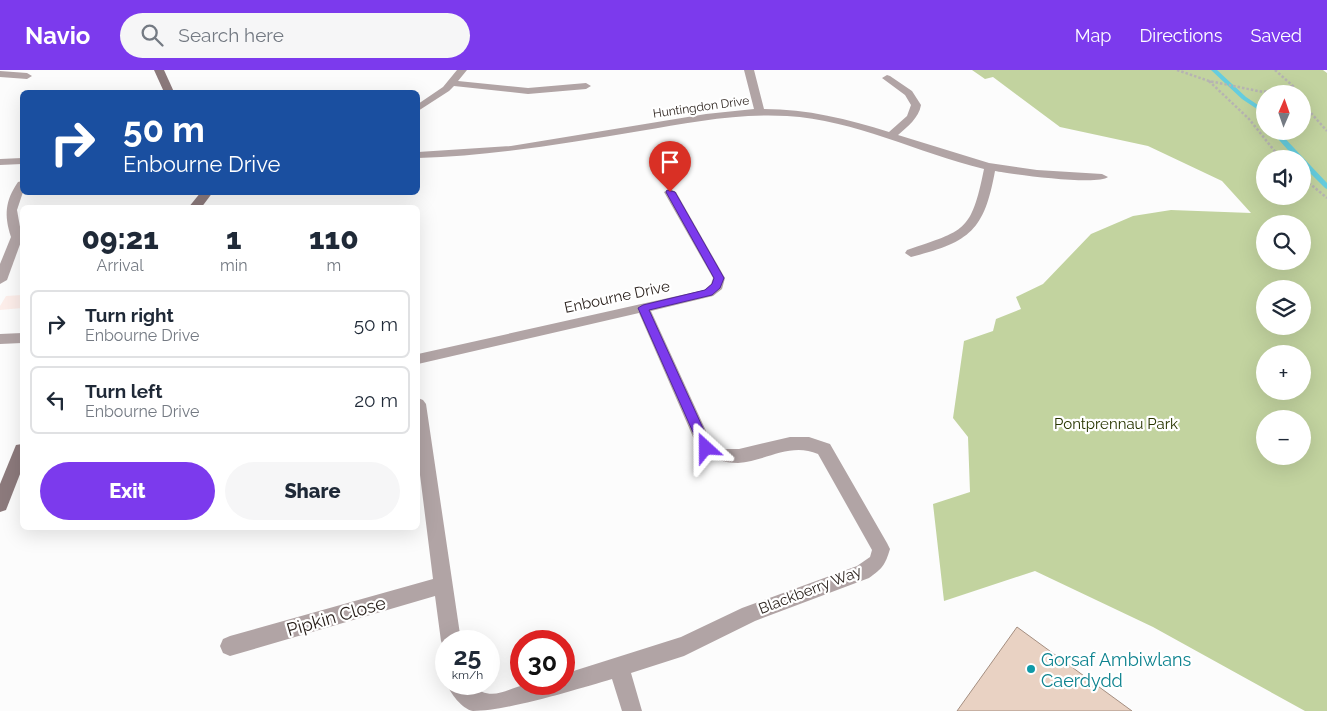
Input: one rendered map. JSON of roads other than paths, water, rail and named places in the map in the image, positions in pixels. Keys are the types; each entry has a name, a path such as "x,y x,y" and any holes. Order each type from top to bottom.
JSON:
{"street":[{"path":"159,70 168,90"},
{"path":"420,107 452,83 462,70"},
{"path":"749,70 760,112"},
{"path":"1,74 27,76"},
{"path":"887,78 911,95 916,101 917,107 914,113 891,136"},
{"path":"452,83 528,91 586,86"},
{"name":"Huntingdon Drive","path":"420,155 511,148 706,117 760,112 821,117 891,136 990,167 1048,175 1102,177"},
{"path":"0,162 20,161"},
{"path":"911,253 962,234 966,230 981,205 990,167"},
{"path":"0,280 17,237 11,218 11,206 20,188"},
{"name":"Enbourne Drive","path":"420,359 708,293 717,286 719,278 670,192"},
{"path":"197,205 205,195"},
{"name":"Blackberry Way","path":"575,680 684,646 749,614 863,572 877,562 881,549 824,449 809,443 790,443 739,456 721,454 706,448 643,308"},
{"path":"0,340 20,338"},
{"path":"420,419 449,630"},
{"path":"0,504 20,455"},
{"name":"Pipkin Close","path":"230,646 442,586"},
{"path":"619,667 632,711"},
{"name":"Blackberry Way","path":"468,695 474,701 492,705 526,695"}],"waterway":[{"path":"1214,70 1244,98 1256,106"},
{"path":"1282,140 1292,150"},
{"path":"1311,170 1327,187"}],"place":[{"name":"Gorsaf Ambiwlans Caerdydd","path":"1031,669"}],"park label":[{"name":"Pontprennau Park","path":"1116,424"}]}
